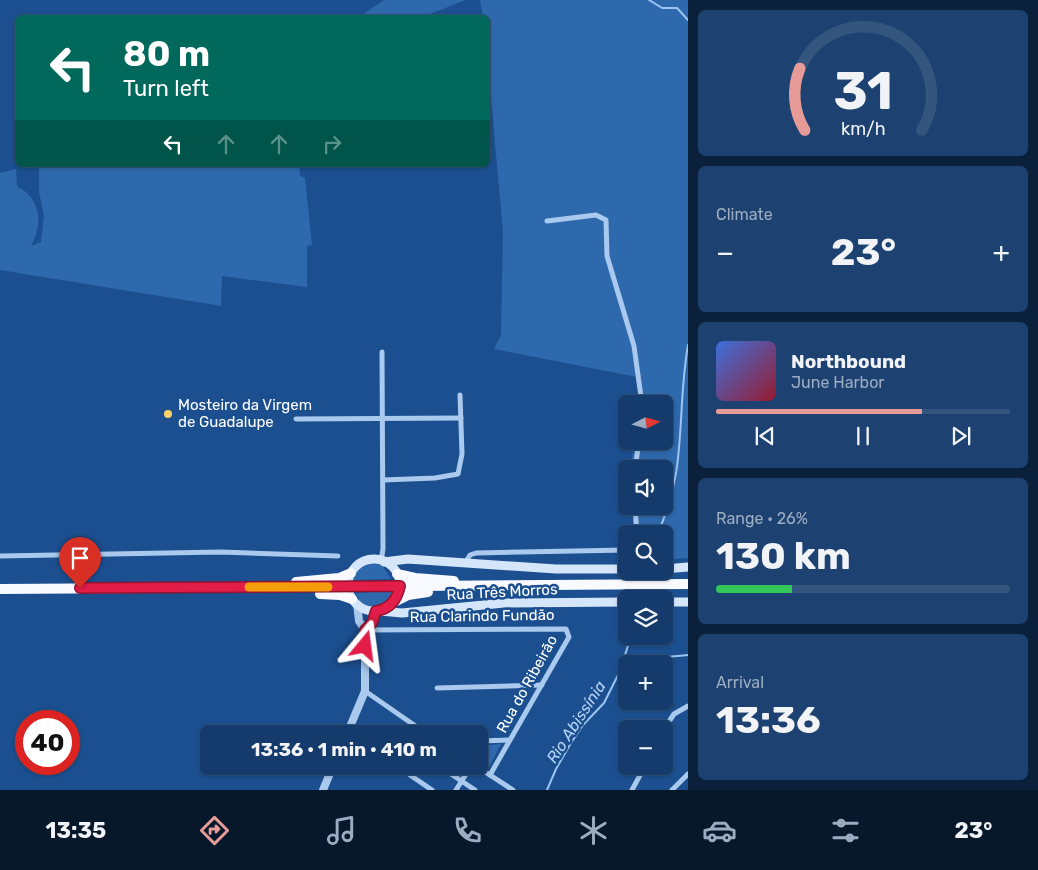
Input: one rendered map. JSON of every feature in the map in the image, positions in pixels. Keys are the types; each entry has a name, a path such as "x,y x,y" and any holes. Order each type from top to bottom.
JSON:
{"highway":[{"path":"276,587 300,581 338,578 351,573"},
{"path":"397,574 415,578 452,580 477,586"},
{"path":"0,588 445,587 688,584"},
{"path":"257,587 275,592 340,594 355,602"},
{"path":"394,602 408,595 435,591 445,587"}],"main road":[{"name":"Rua Três Morros","path":"351,573 357,566 366,561 408,559 556,569 618,569"},
{"path":"378,611 394,602 400,586 397,574 382,561"},
{"path":"673,568 688,567"},
{"path":"351,573 348,587 355,602"},
{"name":"Rua Três Morros","path":"355,602 364,609 402,613 504,603 618,602"},
{"path":"673,602 688,602"}],"street":[{"path":"547,222 596,215 606,220 607,256 634,346 641,395"},
{"path":"382,352 382,561"},
{"path":"383,480 435,478 458,474 462,454 460,395"},
{"path":"296,419 461,418"},
{"path":"465,564 470,555 476,553 618,550"},
{"path":"0,556 221,552 338,556"},
{"path":"351,725 365,691 365,630 359,621 355,602"},
{"path":"365,630 374,627 378,611"},
{"name":"Rua Clarindo Fundão","path":"374,627 563,627 568,631"},
{"name":"Rua do Ribeirão","path":"490,775 568,637 568,631"},
{"path":"437,688 542,685"},
{"path":"365,691 414,725"},
{"path":"670,720 674,714 688,706"},
{"path":"488,741 510,740"},
{"path":"672,790 688,774"},
{"path":"323,790 329,775"},
{"path":"410,775 432,790"},
{"path":"453,775 475,790"},
{"path":"456,790 465,775"},
{"path":"490,775 513,790"},
{"path":"632,790 640,775"}],"shaded area":[{"path":"384,0 466,0 427,15 362,15"},
{"path":"480,0 688,0 688,558 673,559 673,525 633,525 633,515 673,515 673,460 632,460 633,450 673,450 673,395 638,395 637,377 494,349 501,335 503,232 490,87 490,15 483,15"},
{"path":"39,167 299,167 300,176 305,178 312,245 307,246 307,287 222,276 221,306 0,270 0,173 16,169 17,186 27,193 36,206 38,226 31,246 41,242 44,216 39,192"},
{"path":"368,563 382,565 391,579 352,580 356,569"},
{"path":"393,591 388,604 375,608 361,603 355,593"},
{"path":"501,744 489,767 488,766 488,745"}],"waterway":[{"name":"Rio Abissínia","path":"649,0 662,8 677,8 688,20"},
{"name":"Rio Abissínia","path":"661,525 667,511 677,465 684,370 688,345"},
{"name":"Rio Abissínia","path":"547,790 556,769 571,743 583,725 604,703 620,671 628,645"},
{"path":"673,657 688,655"}],"slow traffic":[{"path":"249,587 328,587"}],"place":[{"name":"Mosteiro da Virgem de Guadalupe","path":"168,414"}],"route":[{"path":"80,588 400,586 394,602 380,611 376,611 372,623 365,630 365,646"}]}
